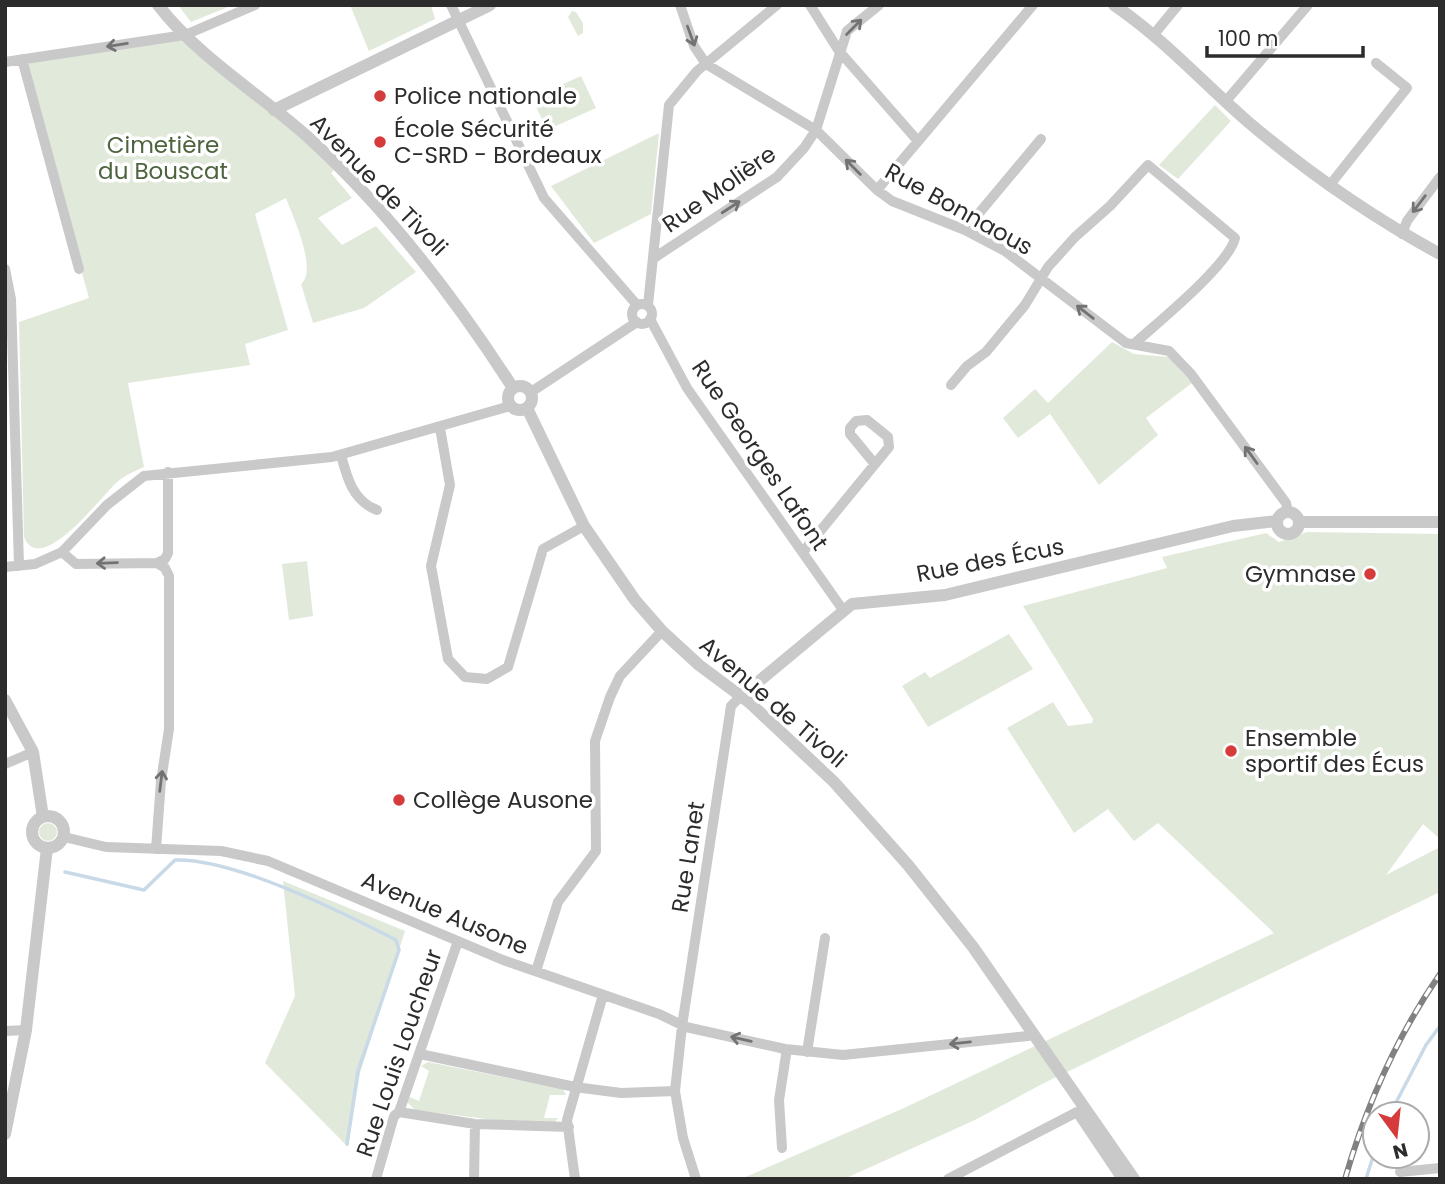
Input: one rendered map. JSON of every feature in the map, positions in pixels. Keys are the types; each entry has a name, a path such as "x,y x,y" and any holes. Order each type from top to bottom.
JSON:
{"street":[{"name":"Avenue de Tivoli","path":"158,5 185,35 338,166 454,300 513,388"},
{"path":"5,62 185,35 255,5"},
{"path":"451,5 544,198 643,305 652,310 650,320 643,324 637,322 632,313 643,305 654,258 669,105 706,64 777,5"},
{"path":"274,110 490,5"},
{"path":"680,5 694,46 706,64"},
{"path":"810,5 839,51 917,141"},
{"name":"Rue Molière","path":"654,258 778,177 816,130 847,31 879,5"},
{"path":"877,190 1033,5"},
{"path":"1114,5 1155,33 1226,101 1329,186 1402,234 1440,254"},
{"path":"1155,33 1178,5"},
{"path":"1226,101 1308,5"},
{"path":"22,59 79,270"},
{"path":"1329,186 1407,88 1376,63"},
{"name":"Rue Bonnaous","path":"706,64 816,130 877,190 892,201 965,230 1005,251 1115,336 1134,344 1169,351 1191,374 1286,503 1288,512"},
{"path":"965,230 1041,139"},
{"name":"Rue Bonnaous","path":"1043,279 1048,267 1075,237 1110,206 1148,165 1230,231 1235,239 1233,248 1215,268 1134,344"},
{"path":"1402,234 1407,221 1440,177"},
{"path":"5,269 11,299 19,566"},
{"path":"951,385 967,366 986,352 1043,279"},
{"name":"Rue Georges Lafont","path":"650,320 687,388 843,610"},
{"path":"531,392 637,322"},
{"path":"525,387 531,392 532,399 527,408 516,410 510,406 509,394 513,388 525,387"},
{"path":"5,567 35,564 62,552 135,481 168,472 264,467 341,455 510,406"},
{"name":"Avenue de Tivoli","path":"527,408 584,526 635,600 662,631 740,697 834,782 860,810 952,918 1018,1011 1039,1057 1083,1113"},
{"path":"803,552 890,443 867,420 856,421 850,428 850,434 874,463"},
{"path":"440,428 450,485 431,565 448,659 465,677 487,679 509,667 542,549 584,526"},
{"path":"341,455 356,496 365,506 377,510"},
{"path":"62,552 76,564 157,563 165,559 168,552 168,472"},
{"path":"1288,512 1297,516 1299,522 1297,530 1287,534 1278,528 1277,521 1282,513 1288,512"},
{"name":"Rue des Écus","path":"740,697 843,610 858,602 945,596 1233,526 1277,521"},
{"path":"1299,522 1440,522"},
{"path":"156,849 161,781 169,729 170,687 169,576 165,568 157,563"},
{"path":"536,971 558,902 596,851 595,741 610,697 620,676 662,631"},
{"name":"Rue Lanet","path":"696,1179 683,1139 675,1091 682,1026 731,706 740,697"},
{"path":"5,700 33,752 43,817"},
{"path":"5,764 33,752"},
{"path":"43,817 52,817 60,821 64,837 57,846 47,849 37,844 32,835 34,824 43,817"},
{"name":"Avenue Ausone","path":"64,837 106,847 221,851 268,861 458,941 659,1014 682,1026 785,1049 843,1055 1031,1036"},
{"path":"5,1134 26,1030 47,849"},
{"path":"807,1052 825,938"},
{"name":"Rue Louis Loucheur","path":"376,1179 394,1116 399,1112 458,941"},
{"path":"575,1179 567,1120 603,995"},
{"path":"5,1031 26,1030"},
{"path":"1031,1036 1123,1179"},
{"path":"782,1148 779,1100 785,1049"},
{"path":"420,1054 575,1087 621,1093 675,1091"},
{"path":"399,1112 475,1124 555,1129 569,1127"},
{"path":"948,1179 1083,1113"},
{"path":"1083,1113 1134,1179"},
{"path":"474,1179 475,1124"},
{"path":"1399,1172 1440,1168"}],"green space":[{"path":"178,5 233,5 191,22"},
{"path":"350,5 431,5 435,19 369,51"},
{"path":"572,11 576,12 583,23 583,33 578,36 568,17"},
{"name":"Cimetière du Bouscat","path":"185,35 338,166 331,173 352,198 318,218 342,245 376,226 416,272 364,308 313,323 301,284 306,277 306,256 286,198 255,214 288,330 245,344 250,365 128,383 144,467 118,481 56,542 43,548 32,547 24,537 19,322 89,298 22,59"},
{"path":"581,76 596,108 547,130 532,98"},
{"path":"1215,105 1231,121 1178,179 1159,165"},
{"path":"659,133 651,214 594,243 551,186"},
{"path":"1112,342 1134,354 1168,357 1192,383 1146,418 1158,435 1099,485 1050,414 1018,438 1003,418 1035,389 1048,403"},
{"name":"Ensemble sportif des Écus","path":"1307,532 1440,534 1440,839 1423,824 1386,875 1440,847 1440,892 1042,1084 975,1120 844,1179 741,1179 904,1108 1274,933 1158,823 1134,841 1108,809 1074,833 1007,728 1053,702 1068,726 1092,723 1093,719 1023,606 1167,568 1162,557 1266,533 1279,542"},
{"path":"307,561 313,616 289,620 282,564"},
{"path":"1009,634 1033,669 928,727 902,686 925,672 930,678"},
{"path":"44,823 52,823 57,832 55,839 44,841 39,836 39,828"},
{"path":"283,881 405,931 360,1073 348,1147 265,1063 295,996"},
{"path":"428,1062 563,1089 566,1095 550,1095 544,1118 558,1118 553,1124 517,1123 415,1110 407,1102 410,1097 419,1101 429,1071 421,1066"}],"waterway":[{"path":"65,872 144,890 175,860 199,862 256,877 287,889 396,940 399,950 358,1071 347,1144"},
{"path":"1397,1100 1426,1045 1440,1026"},
{"path":"1366,1179 1369,1170"}],"railway":[{"path":"1345,1179 1384,1072 1410,1022 1440,974"}],"place":[{"name":"Police nationale","path":"380,96"},
{"name":"École Sécurité C-SRD - Bordeaux","path":"380,142"},
{"name":"Gymnase","path":"1370,574"},
{"name":"Ensemble sportif des Écus","path":"1231,751"},
{"name":"Collège Ausone","path":"399,800"}]}
